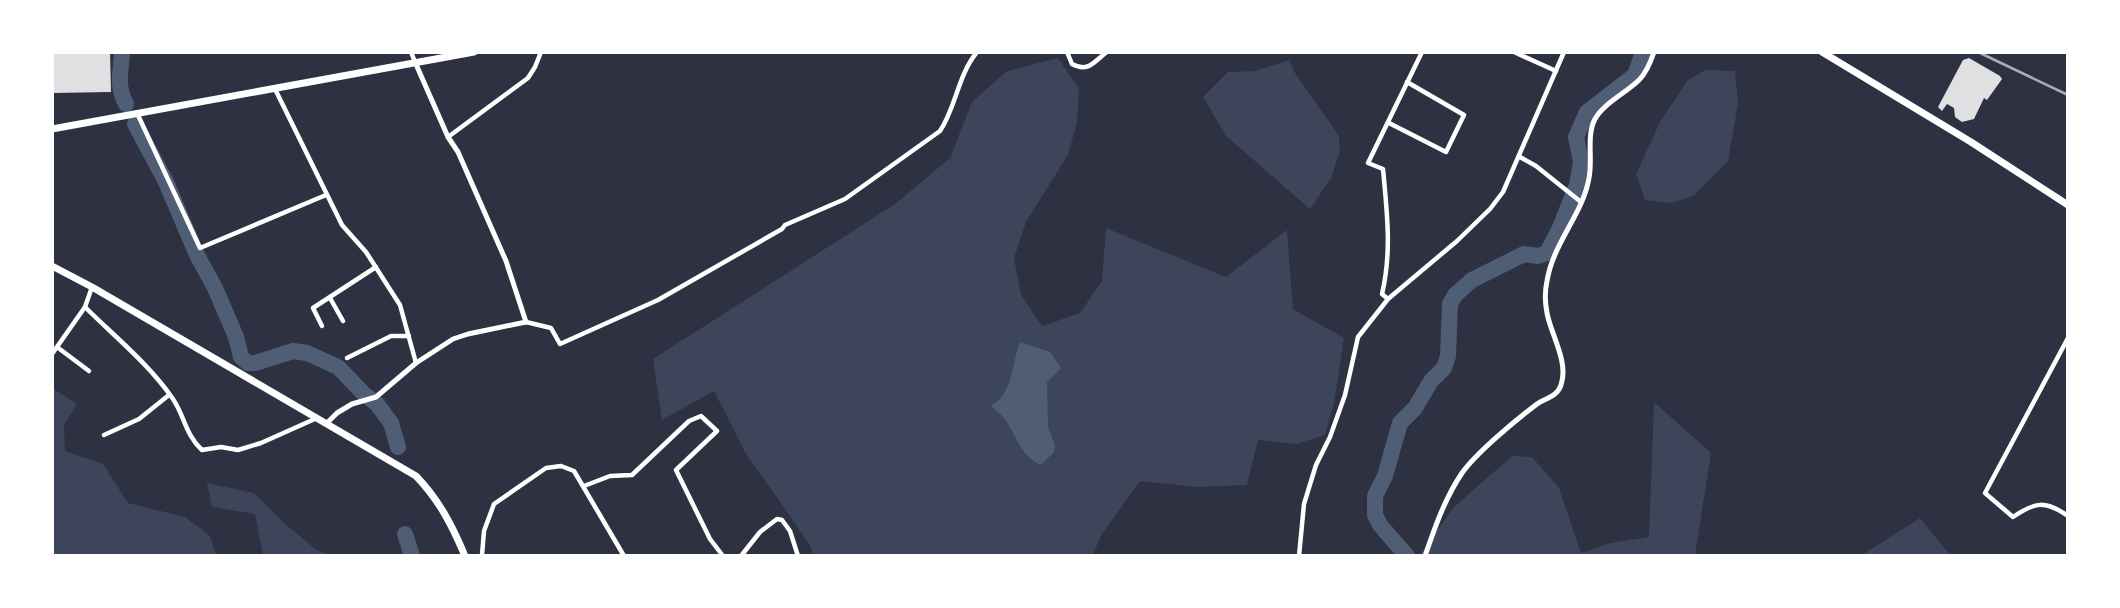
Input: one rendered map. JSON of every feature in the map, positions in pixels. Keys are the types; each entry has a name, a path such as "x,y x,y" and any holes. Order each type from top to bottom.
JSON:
{"main road":[{"path":"52,129 474,52"},
{"path":"1822,52 1971,142 2067,205"},
{"path":"52,266 318,417 416,476 435,495 465,555"}],"street":[{"path":"411,52 506,261 526,322"},
{"path":"448,137 528,78 541,52"},
{"path":"327,423 352,404 376,397 416,363 453,339 526,322 551,328 560,344 659,300 785,225 845,199 940,131 949,118 967,67 977,52"},
{"path":"1067,52 1072,64 1086,68 1107,52"},
{"path":"1388,299 1382,294 1388,269 1389,235 1383,169 1368,163 1422,52"},
{"path":"1514,52 1556,71"},
{"path":"1299,555 1304,504 1316,465 1345,396 1358,337 1388,299 1490,209 1503,192 1564,52"},
{"path":"1425,555 1439,516 1463,472 1498,436 1539,403 1552,397 1561,385 1561,362 1546,311 1546,282 1589,178 1595,119 1641,78 1654,52"},
{"path":"1389,123 1446,152 1464,115 1407,82"},
{"path":"275,89 342,225 376,267 400,305 416,363"},
{"path":"137,113 200,248 326,195"},
{"path":"1520,157 1536,166 1579,200"},
{"path":"322,326 313,309 376,267"},
{"path":"52,354 85,307 92,287"},
{"path":"330,298 344,321"},
{"path":"85,307 139,360 169,395 191,440 202,450 221,447 238,450 261,443 318,417"},
{"path":"347,358 391,336 409,336"},
{"path":"2067,338 1985,493 2013,517 2036,505 2047,504 2067,516"},
{"path":"57,347 89,371"},
{"path":"104,435 139,419 169,395"},
{"path":"584,486 610,476 632,475 690,421 701,416 717,431 676,470 710,539 723,555"},
{"path":"482,555 484,531 494,504 545,468 561,466 574,471 624,555"},
{"path":"741,555 760,532 777,519 782,520 790,531 798,555"}],"shaded area":[{"path":"1058,58 1079,89 1077,122 1068,155 1026,222 1014,258 1021,295 1042,326 1080,313 1102,281 1106,228 1226,277 1287,230 1293,309 1344,338 1334,404 1325,435 1296,444 1258,440 1247,485 1197,487 1140,481 1102,534 1092,556 813,555 810,545 745,452 714,391 662,420 653,359 895,204 950,158 972,102 1007,71"},
{"path":"1289,60 1295,73 1339,136 1340,151 1331,178 1310,209 1226,136 1203,97 1228,72 1255,71"},
{"path":"1706,70 1735,71 1738,104 1728,161 1694,195 1672,203 1645,200 1636,174 1660,122 1688,80"},
{"path":"1020,342 1050,352 1061,368 1047,382 1048,427 1055,445 1054,452 1041,465 1028,456 1003,417 991,406 1008,386"},
{"path":"52,388 77,404 64,425 65,451 103,464 128,503 185,517 210,536 216,555 53,555"},
{"path":"1654,402 1711,453 1695,555 1419,556 1454,507 1512,456 1532,457 1559,488 1581,553 1610,543 1649,537"},
{"path":"207,483 254,493 318,551 334,555 263,555 255,514 212,507"},
{"path":"1920,518 1950,555 1862,555"}],"building":[{"path":"52,52 110,52 111,92 52,93"},
{"path":"1969,58 2002,79 1987,100 1984,98 1974,119 1962,122 1955,117 1954,108 1947,104 1942,111 1938,107 1963,60"}],"waterway":[{"path":"122,52 120,85 126,104"},
{"path":"1407,556 1380,525 1375,515 1375,496 1385,476 1400,423 1415,408 1431,381 1444,368 1448,356 1450,304 1455,295 1472,280 1524,254 1538,256 1547,253 1577,185 1581,162 1576,137 1587,112 1635,75 1643,52"},
{"path":"135,124 166,182 197,255 215,288 236,337 241,357 248,363 255,363 293,351 307,353 338,367 377,404 391,423 398,447"},
{"path":"405,534 412,556"}],"railway":[{"path":"1978,52 2068,95"}]}
